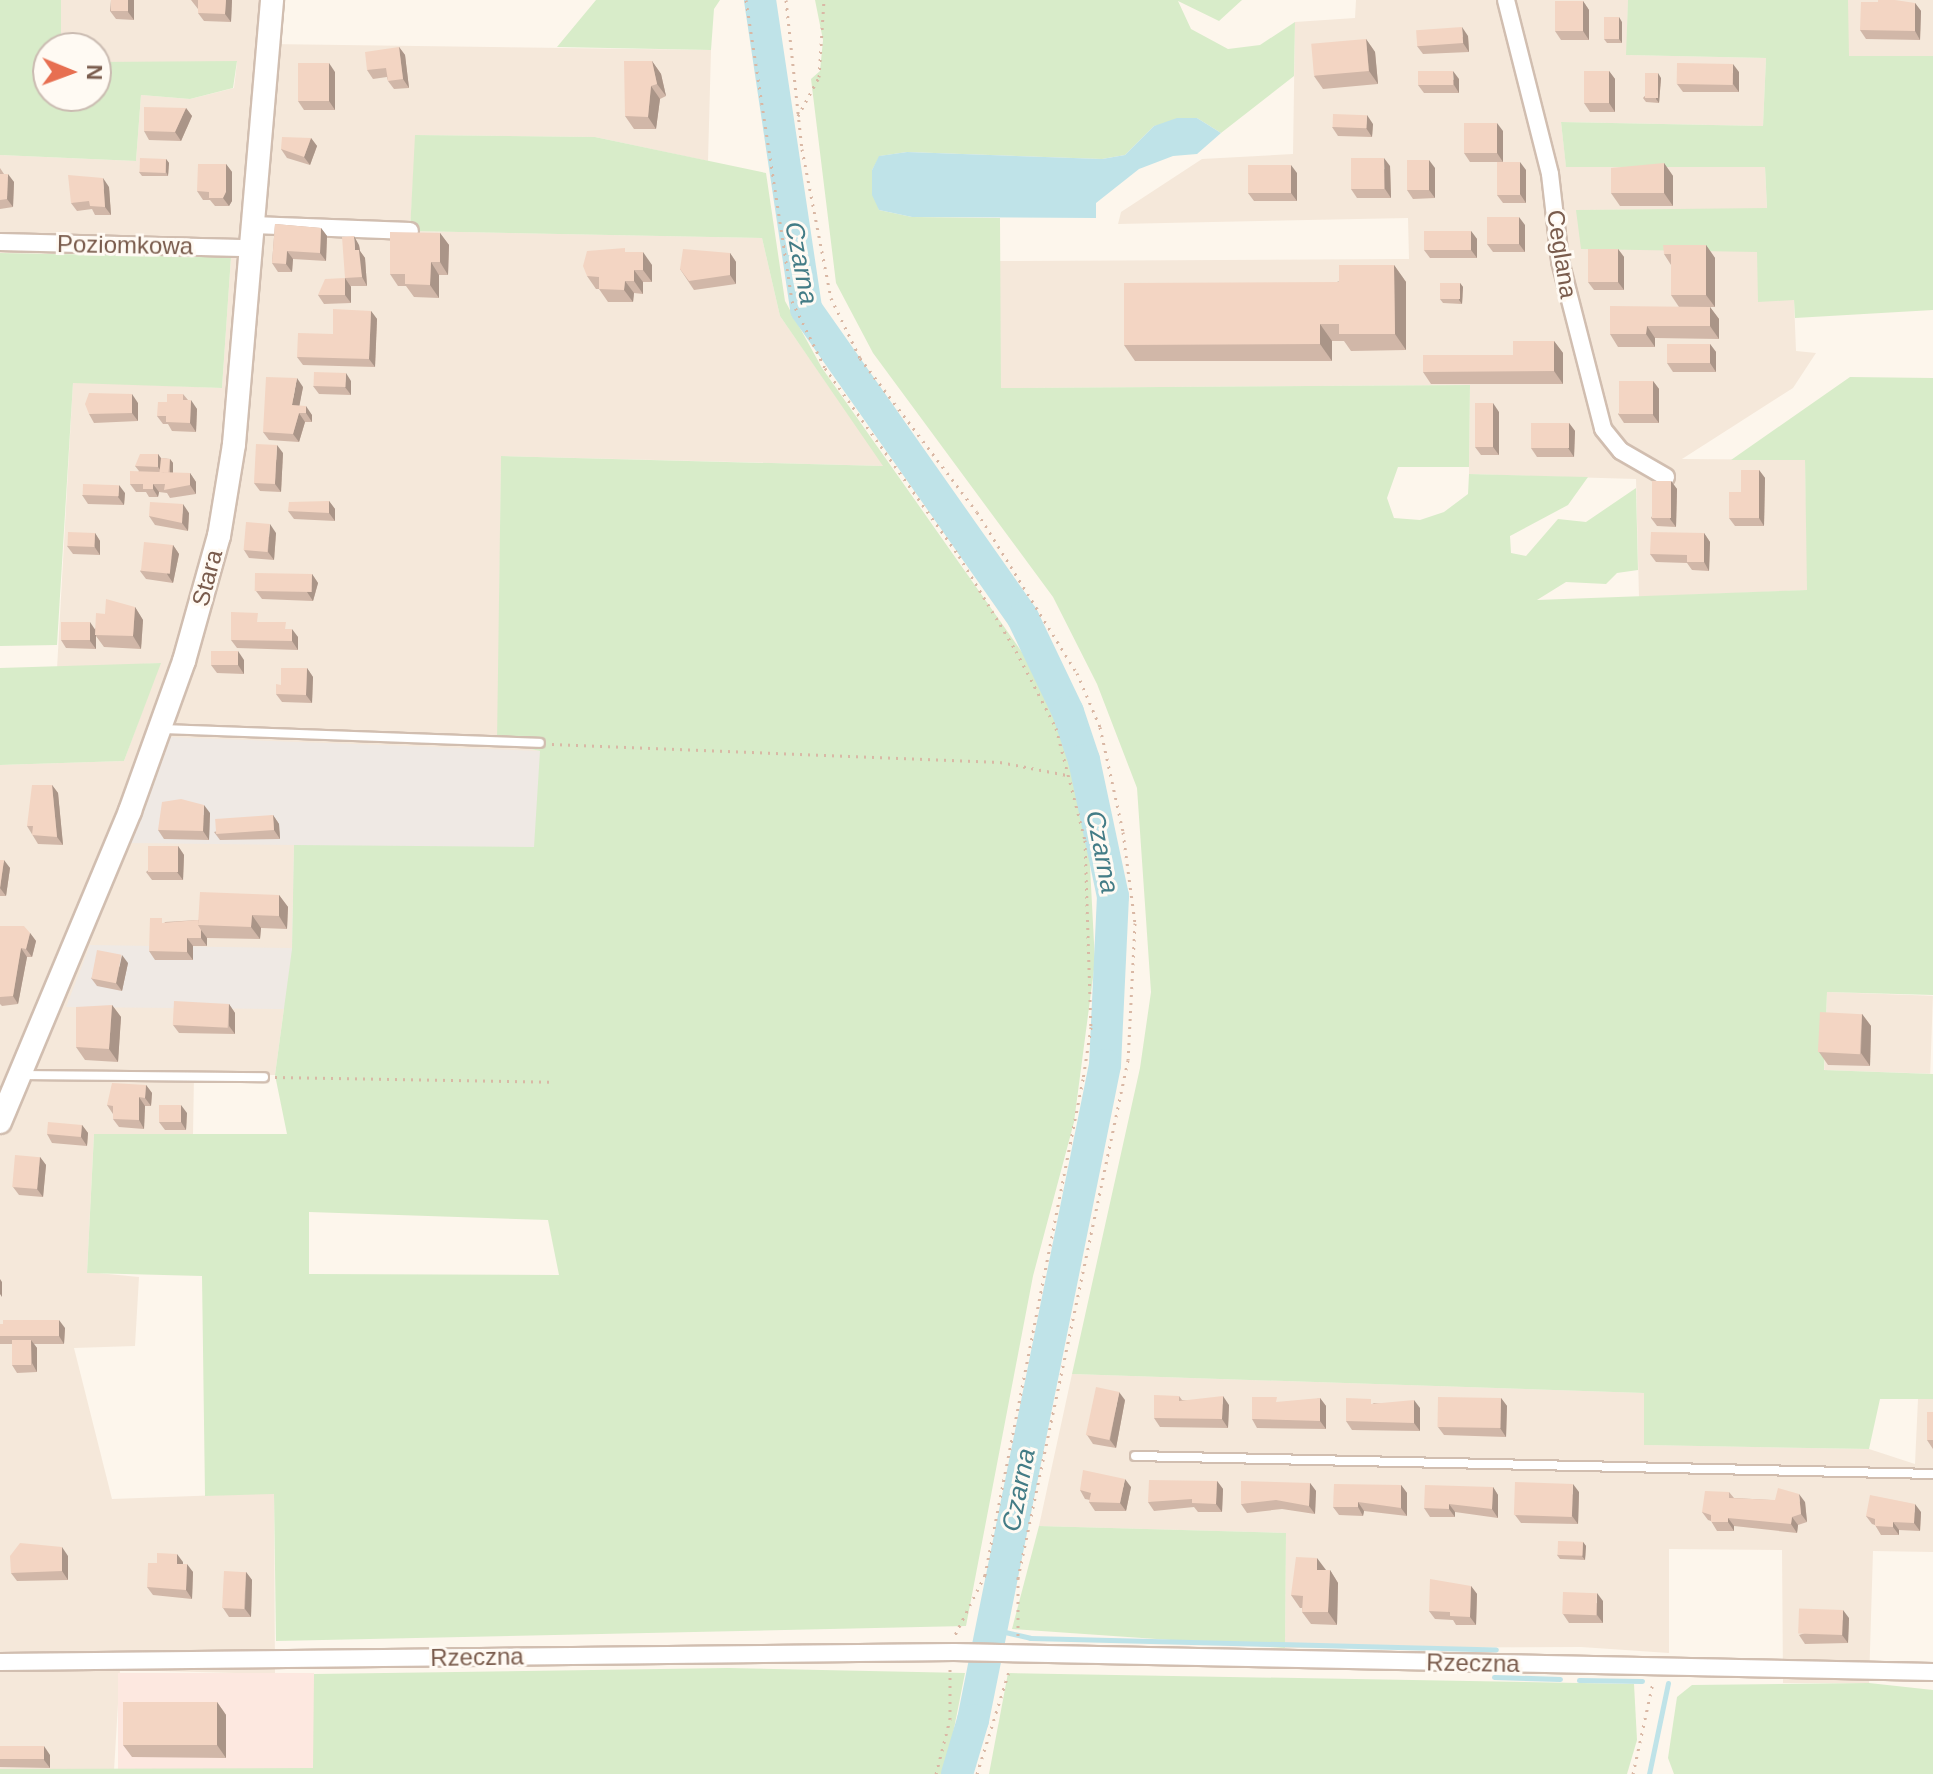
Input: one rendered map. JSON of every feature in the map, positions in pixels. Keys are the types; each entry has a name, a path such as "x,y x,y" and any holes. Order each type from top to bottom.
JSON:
{"street":[{"name":"Stara","path":"0,1122 159,729 203,597 229,489 272,0"},
{"name":"Ceglana","path":"1506,0 1550,174 1560,261 1603,429 1621,451 1666,477"},
{"name":"Poziomkowa","path":"0,242 410,231"},
{"name":"Rzeczna","path":"0,1662 950,1652 1933,1672"}],"lane":[{"path":"159,729 540,743"},
{"path":"20,1075 264,1077"},
{"path":"1135,1456 1933,1474"}],"path":[{"path":"746,0 792,301 825,368 959,556 1016,651 1056,728 1085,840 1091,1027 985,1575 950,1652 953,1685 950,1719 936,1774"},
{"path":"786,0 798,116 831,298 860,358 977,512 1077,673 1100,727 1123,832 1135,923 1128,1060 1018,1578 1021,1627 977,1774"},
{"path":"798,116 819,77 824,0"},
{"path":"540,743 1000,762 1068,776"},
{"path":"264,1077 551,1082"},
{"path":"1633,1774 1656,1666"}],"shaded area":[{"path":"61,0 272,0 269,44 711,50 708,161 595,137 416,135 410,231 762,238 780,316 884,466 501,456 498,742 540,751 294,845 292,949 275,1075 194,1075 193,1135 94,1134 87,1272 139,1277 135,1346 74,1348 112,1499 274,1493 275,1674 120,1670 114,1771 0,1769 0,765 124,761 160,663 57,669 73,382 222,388 231,257 0,253 0,155 136,161 141,95 190,99 234,88 237,62 112,62 112,32 61,32"},
{"path":"1356,0 1628,0 1627,55 1766,58 1763,126 1561,122 1566,166 1765,167 1767,209 1577,210 1757,252 1794,300 1796,351 1816,353 1793,388 1682,459 1805,460 1808,590 1639,597 1636,479 1469,474 1470,385 1000,388 999,261 1409,259 1408,218 1118,224 1121,212 1202,159 1293,154 1295,22 1355,18"},
{"path":"1848,0 1933,0 1933,56 1848,56"},
{"path":"169,737 540,751 707,1013 66,1007 90,945 292,948 294,845 130,843"},
{"path":"1827,992 1933,996 1930,1074 1824,1070"},
{"path":"1072,1374 1644,1393 1645,1445 1869,1449 1915,1464 1918,1399 1933,1399 1933,1552 1873,1551 1869,1683 1783,1683 1782,1550 1669,1549 1669,1653 1581,1647 1285,1648 1286,1533 1039,1526"},
{"path":"118,1673 314,1673 314,1771 118,1771"}],"green space":[{"path":"0,0 61,0 61,32 32,32 32,112 112,112 112,62 237,61 233,88 190,99 141,95 136,161 0,155"},
{"path":"596,0 720,0 714,9 711,50 557,47"},
{"path":"815,0 1242,0 1219,21 1178,1 1191,29 1228,49 1260,45 1295,22 1294,76 1221,133 1197,118 1154,126 1125,155 1102,159 907,152 880,156 872,170 879,210 912,217 1000,218 1001,388 1470,385 1469,467 1398,467 1387,498 1394,518 1420,520 1444,512 1468,494 1469,474 1588,477 1568,505 1510,536 1511,553 1526,556 1558,519 1586,522 1636,488 1638,570 1617,573 1606,584 1566,582 1537,600 1807,590 1805,460 1731,460 1850,377 1933,378 1933,995 1827,992 1824,1070 1933,1074 1933,1399 1880,1399 1869,1449 1644,1445 1644,1393 1072,1374 1140,1068 1151,992 1137,788 1097,684 1053,597 873,353 836,283 811,79 820,71 823,40"},
{"path":"1628,0 1848,0 1849,56 1933,56 1933,310 1795,318 1794,300 1758,302 1757,252 1581,249 1576,210 1767,208 1765,167 1566,167 1561,122 1763,126 1766,58 1626,55"},
{"path":"415,135 595,137 766,173 785,301 822,368 1024,655 1069,748 1089,847 1095,962 1074,1122 1033,1276 966,1626 276,1641 274,1494 205,1496 202,1276 87,1273 94,1134 287,1134 275,1075 292,949 294,845 534,847 540,751 497,742 501,456 883,466 780,316 762,238 410,231","holes":["309,1212 548,1220 559,1275 309,1274"]},
{"path":"0,253 231,257 222,388 73,383 57,645 0,646"},
{"path":"161,663 124,761 0,765 0,668"},
{"path":"1039,1526 1286,1533 1285,1648 1012,1629"},
{"path":"728,1668 965,1673 945,1774 0,1774 0,1769 313,1768 314,1674"},
{"path":"1008,1673 1634,1684 1637,1740 1627,1774 989,1774"},
{"path":"1869,1683 1933,1690 1933,1774 1674,1774 1668,1758 1677,1697 1692,1685"}],"water":[{"path":"1177,118 1197,118 1221,133 1197,154 1173,156 1139,169 1096,203 1096,218 912,217 879,210 872,195 872,170 879,156 907,152 1102,159 1125,155 1154,126"}],"building":[{"path":"111,0 128,0 128,11 111,11"},
{"path":"198,0 226,0 225,14 198,13"},
{"path":"1555,1 1583,1 1583,31 1555,31"},
{"path":"1861,2 1915,3 1915,31 1860,30"},
{"path":"1604,17 1619,17 1619,39 1604,39"},
{"path":"1462,27 1463,43 1417,46 1416,30"},
{"path":"1366,39 1369,71 1314,76 1311,44"},
{"path":"399,47 403,79 388,81 386,68 367,70 365,52"},
{"path":"624,61 652,61 657,84 651,86 648,117 625,116"},
{"path":"298,63 329,63 329,101 298,101"},
{"path":"1677,63 1733,64 1733,85 1677,84"},
{"path":"1418,71 1453,71 1453,85 1418,85"},
{"path":"1584,71 1609,71 1609,103 1584,103"},
{"path":"1645,73 1658,73 1658,98 1645,98"},
{"path":"144,107 186,108 175,132 144,131"},
{"path":"1333,114 1367,115 1367,128 1333,127"},
{"path":"1464,123 1497,123 1497,153 1464,153"},
{"path":"282,137 311,138 304,157 281,149"},
{"path":"140,158 166,159 165,173 140,172"},
{"path":"1351,158 1384,158 1384,189 1351,189"},
{"path":"1407,160 1429,160 1429,190 1407,190"},
{"path":"1497,162 1520,162 1520,195 1497,195"},
{"path":"1664,163 1664,193 1611,193 1611,168"},
{"path":"198,164 226,164 226,192 223,198 209,198 209,192 197,191"},
{"path":"1248,165 1291,165 1291,193 1248,193"},
{"path":"0,174 8,174 7,199 0,200"},
{"path":"68,175 103,178 105,207 90,206 89,201 71,203"},
{"path":"1487,217 1519,217 1519,244 1487,244"},
{"path":"275,224 321,228 320,253 287,251 286,264 272,263"},
{"path":"1424,231 1471,231 1471,250 1424,250"},
{"path":"390,232 440,233 440,262 431,262 430,285 405,284 405,274 390,274"},
{"path":"354,236 362,277 345,278 342,237"},
{"path":"1663,245 1706,245 1706,295 1671,295 1671,254 1664,254"},
{"path":"625,248 625,252 643,252 643,270 634,270 634,281 625,281 624,290 599,289 599,277 587,276 583,266 587,251"},
{"path":"683,249 730,253 730,275 689,281 680,269"},
{"path":"1588,249 1618,249 1618,282 1588,282"},
{"path":"1339,265 1394,265 1395,334 1339,334 1339,324 1320,324 1320,344 1124,345 1124,283 1339,282"},
{"path":"345,278 345,295 318,295 325,279"},
{"path":"1440,283 1460,283 1460,299 1440,299"},
{"path":"1610,306 1710,307 1710,326 1647,326 1646,334 1610,334"},
{"path":"333,309 371,311 369,359 297,357 298,333 333,334"},
{"path":"1513,341 1554,341 1554,371 1423,372 1423,355 1513,355"},
{"path":"1667,344 1710,344 1710,363 1667,363"},
{"path":"314,372 346,373 345,387 314,386"},
{"path":"266,377 297,378 292,405 306,406 306,413 299,413 293,434 263,432"},
{"path":"1619,381 1653,381 1653,414 1619,414"},
{"path":"89,393 132,394 132,413 89,414 85,404"},
{"path":"167,394 183,394 183,400 191,400 190,423 166,422 166,416 157,416 158,402 167,402"},
{"path":"1475,403 1493,403 1493,447 1475,447"},
{"path":"1531,423 1569,423 1569,448 1531,448"},
{"path":"256,444 277,445 275,484 254,483"},
{"path":"140,454 158,454 158,467 135,466"},
{"path":"161,458 170,459 168,473 160,472"},
{"path":"1741,470 1759,470 1759,518 1729,518 1729,492 1741,492"},
{"path":"130,471 190,473 190,485 164,490 165,484 153,484 153,489 143,489 143,484 130,484"},
{"path":"1652,481 1671,481 1671,518 1652,518"},
{"path":"83,484 119,485 119,496 83,495"},
{"path":"329,501 329,513 288,511 289,502"},
{"path":"150,502 183,504 182,523 149,516"},
{"path":"246,522 270,524 267,552 244,550"},
{"path":"68,532 95,533 94,547 68,546"},
{"path":"1651,532 1704,533 1704,562 1687,562 1687,555 1650,554"},
{"path":"144,542 173,545 170,574 141,571"},
{"path":"255,573 312,574 312,592 255,591"},
{"path":"106,599 135,607 133,636 95,635 96,613 105,614"},
{"path":"231,612 258,613 257,622 286,622 285,629 292,629 292,641 231,640"},
{"path":"61,622 90,622 90,640 61,640"},
{"path":"211,651 238,651 238,665 211,665"},
{"path":"281,668 307,668 306,695 276,694 276,684 281,685"},
{"path":"32,785 52,785 57,837 32,835 33,826 27,826"},
{"path":"181,799 204,805 203,831 158,830 162,802"},
{"path":"273,815 274,830 216,834 215,819"},
{"path":"148,846 178,846 178,872 148,872"},
{"path":"0,860 4,860 0,888"},
{"path":"200,892 279,895 279,916 252,915 251,927 198,925"},
{"path":"150,918 162,918 162,923 198,920 201,938 187,938 187,952 149,951"},
{"path":"0,926 24,926 30,933 26,949 21,948 13,996 0,997"},
{"path":"97,950 122,955 116,983 91,978"},
{"path":"174,1001 229,1004 228,1028 173,1025"},
{"path":"112,1005 109,1049 76,1047 76,1007"},
{"path":"1820,1012 1862,1014 1860,1054 1818,1052"},
{"path":"112,1083 146,1085 145,1098 139,1097 139,1120 113,1119 113,1106 107,1105"},
{"path":"159,1105 181,1105 181,1122 159,1122"},
{"path":"48,1122 82,1125 81,1137 47,1134"},
{"path":"15,1155 40,1157 37,1189 12,1187"},
{"path":"3,1320 59,1320 59,1336 0,1336"},
{"path":"12,1340 31,1340 31,1365 12,1365"},
{"path":"1096,1387 1119,1392 1109,1440 1086,1435"},
{"path":"1154,1395 1179,1396 1179,1401 1223,1396 1222,1419 1154,1418"},
{"path":"1252,1397 1277,1397 1276,1402 1320,1398 1320,1421 1252,1419"},
{"path":"1438,1397 1501,1398 1500,1428 1437,1427"},
{"path":"1346,1398 1371,1399 1371,1404 1414,1400 1414,1423 1346,1421"},
{"path":"1927,1412 1933,1412 1933,1440 1927,1440"},
{"path":"1083,1470 1125,1479 1120,1503 1089,1502 1091,1493 1080,1490"},
{"path":"1149,1480 1217,1481 1216,1504 1192,1503 1192,1499 1148,1502"},
{"path":"1241,1481 1310,1483 1309,1506 1276,1500 1241,1504"},
{"path":"1515,1482 1573,1484 1572,1517 1514,1515"},
{"path":"1334,1484 1401,1485 1401,1508 1358,1502 1358,1507 1333,1507"},
{"path":"1425,1485 1493,1487 1492,1509 1449,1504 1449,1509 1424,1508"},
{"path":"1778,1488 1799,1494 1801,1514 1792,1517 1791,1524 1728,1518 1728,1522 1711,1522 1711,1515 1702,1512 1705,1491 1729,1492 1729,1498 1775,1500"},
{"path":"1870,1495 1915,1504 1914,1523 1893,1522 1893,1527 1875,1526 1875,1519 1866,1516"},
{"path":"1558,1541 1583,1542 1582,1556 1558,1555"},
{"path":"20,1543 62,1547 62,1571 11,1573 10,1556"},
{"path":"157,1553 177,1554 177,1564 187,1564 186,1590 147,1587 148,1563 157,1563"},
{"path":"1296,1557 1317,1558 1317,1570 1330,1570 1328,1612 1302,1612 1303,1596 1291,1595"},
{"path":"224,1571 246,1572 244,1609 222,1608"},
{"path":"1430,1579 1471,1586 1470,1617 1429,1611"},
{"path":"1563,1592 1597,1593 1596,1615 1562,1614"},
{"path":"1799,1608 1843,1610 1842,1635 1798,1633"},
{"path":"123,1702 217,1702 217,1745 123,1745"},
{"path":"0,1746 44,1746 44,1759 0,1759"}],"waterway":[{"name":"Czarna","path":"760,0 806,309 1023,618 1068,712 1084,760 1113,896 1105,1065 973,1720 957,1774"},
{"path":"992,1629 1030,1638 1496,1649"},
{"path":"1494,1677 1560,1679"},
{"path":"1579,1680 1642,1681"},
{"path":"1649,1774 1668,1683"}]}
